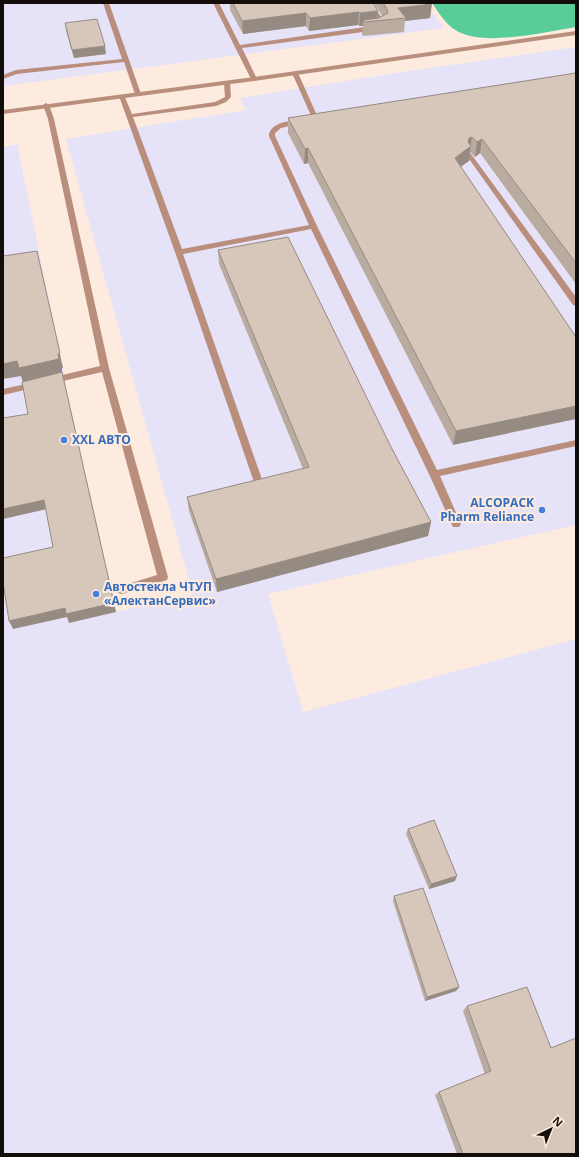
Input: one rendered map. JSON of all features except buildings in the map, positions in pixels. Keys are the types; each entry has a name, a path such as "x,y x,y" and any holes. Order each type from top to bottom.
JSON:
{"street":[{"path":"106,3 138,94"},
{"path":"216,3 254,79"},
{"path":"237,47 378,28 382,26 382,23 369,3"},
{"path":"3,112 46,105 227,83 576,33"},
{"path":"3,77 16,72 126,60"},
{"path":"294,73 316,120"},
{"path":"129,116 216,104 224,101 228,97 227,83"},
{"path":"122,96 259,485"},
{"path":"46,105 51,119 105,368 163,577 122,590"},
{"path":"324,118 279,126 272,132 272,136 313,226 434,474 456,524"},
{"path":"469,155 576,303"},
{"path":"178,252 313,226"},
{"path":"3,392 105,368"},
{"path":"434,474 576,443"}],"shaded area":[{"path":"3,3 425,3 444,28 3,86"},
{"path":"576,47 576,525 268,594 303,712 576,639 576,1154 3,1154 3,147 17,144 66,389 117,612 193,594 66,139 246,110 240,98 408,71"}],"green space":[{"path":"432,3 576,3 576,27 515,37 483,38 469,36 449,26"}],"place":[{"name":"XXL АВТО","path":"64,440"},
{"name":"ALCOPACK Pharm Reliance","path":"542,510"},
{"name":"Автостекла ЧТУП «АлектанСервис»","path":"96,594"}]}
